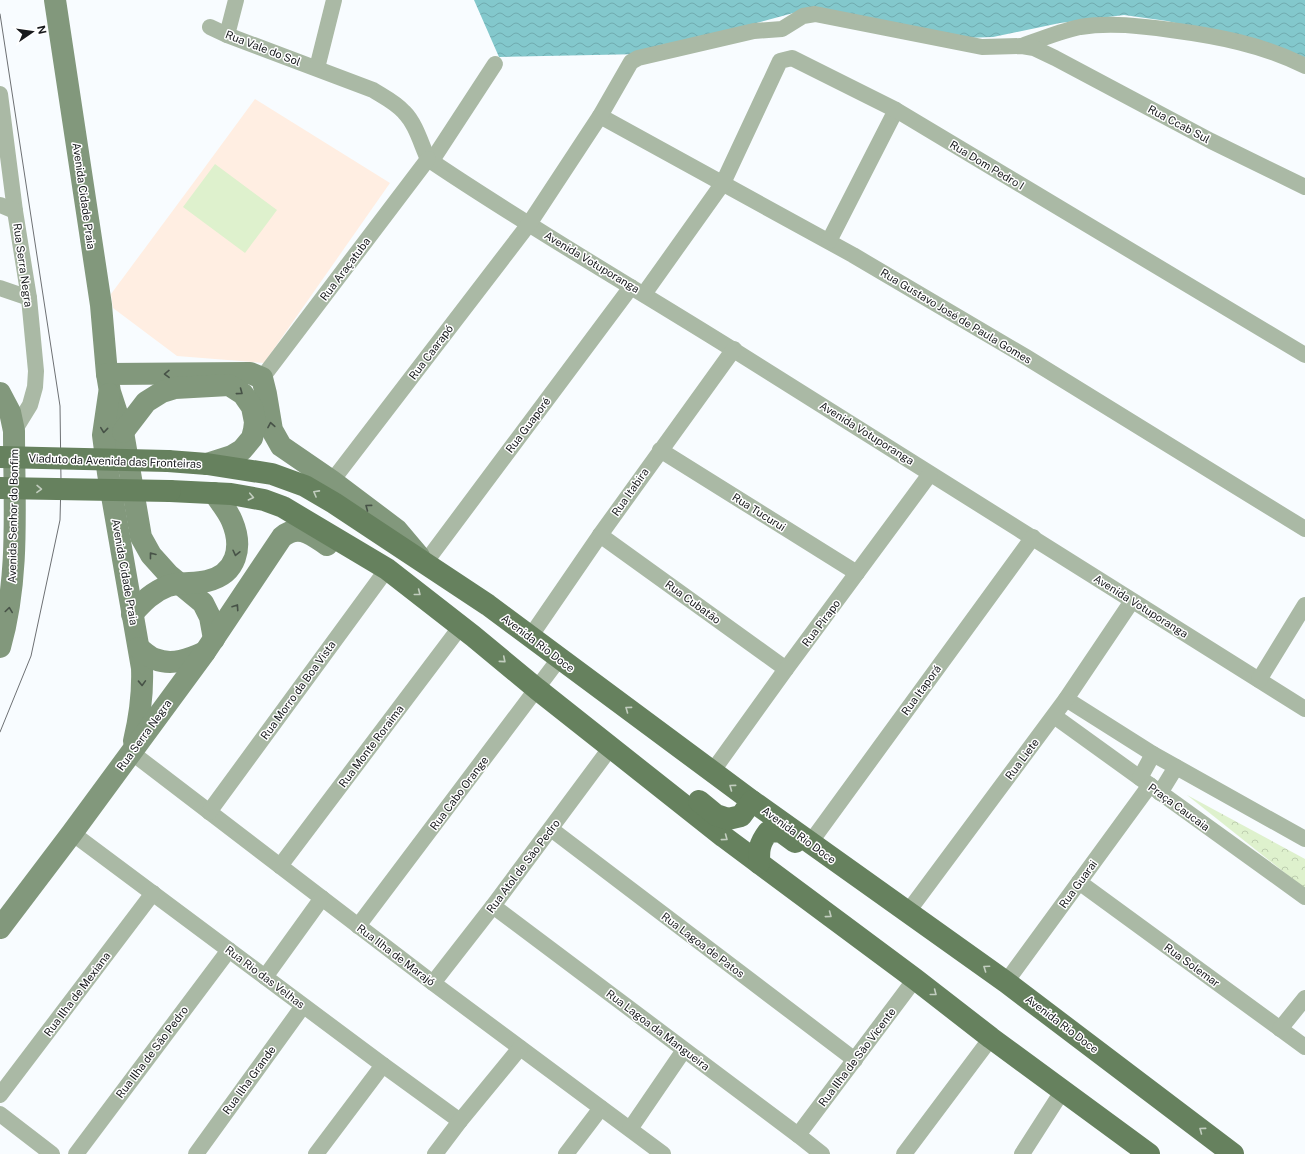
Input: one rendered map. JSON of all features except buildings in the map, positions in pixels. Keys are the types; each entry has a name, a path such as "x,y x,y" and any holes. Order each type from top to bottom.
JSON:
{"main road":[{"name":"Avenida Cidade Praia","path":"55,0 101,305 108,383 103,435 142,668 140,719 131,752"},
{"path":"108,383 250,373 262,378 272,430 281,446 332,481 397,530 425,563"},
{"name":"Avenida Cidade Praia","path":"108,383 123,432 141,537 151,555 178,583"},
{"path":"123,432 146,402 162,392 176,388 228,385 243,394 252,407 255,418 252,438 242,450 232,456 207,464"},
{"name":"Avenida Senhor do Bonfim","path":"0,393 10,412 14,431 14,566 9,611 0,648"},
{"name":"Viaduto da Avenida das Fronteiras","path":"0,457 168,461 207,464 272,474 305,486 361,521"},
{"path":"0,488 214,493 248,496 283,507 381,566 461,626 724,837 915,979 991,1038 1149,1154"},
{"path":"132,614 152,594 169,586 178,583 206,582 221,576 230,568 236,557 237,541 232,520 214,493"},
{"name":"Avenida Rio Doce","path":"361,521 488,605 712,772 1006,982 1233,1154"},
{"name":"Rua Serra Negra","path":"0,928 72,833 210,645 282,537 290,532 301,530 352,559 381,566"},
{"path":"139,648 156,660 174,662 186,660 210,645 210,617 203,603 178,583"},
{"path":"629,761 648,762 716,815 728,819 741,816 752,801"},
{"path":"759,863 761,841 768,832 780,831 872,896 901,908"}],"street":[{"path":"227,35 236,0"},
{"path":"317,68 334,0"},
{"name":"Rua Caarapó","path":"332,481 529,224 600,116 631,62 638,58 754,31 782,29 803,16 814,14 982,47 1022,46"},
{"path":"1022,46 1055,34 1080,28 1106,25 1141,26 1196,33 1259,46 1305,66"},
{"name":"Rua Vale do Sol","path":"210,27 227,35 373,90 392,101 404,112 413,124 430,160"},
{"name":"Rua Ccab Sul","path":"1022,46 1034,48 1055,58 1212,141 1305,186"},
{"name":"Rua Dom Pedro I","path":"723,183 777,66 780,61 786,58 792,58 896,110 1305,355"},
{"name":"Rua Araçatuba","path":"262,378 430,160 495,64"},
{"name":"Rua Serra Negra","path":"0,94 2,124 29,298 36,371 35,387 30,405 14,431"},
{"path":"829,241 896,110"},
{"name":"Rua Gustavo José de Paula Gomes","path":"600,116 829,241 1026,357 1305,529"},
{"name":"Avenida Votuporanga","path":"430,160 529,224 734,349 930,474 1033,537 1305,709"},
{"name":"Rua Guaporé","path":"425,563 637,290 723,183"},
{"path":"0,205 15,211"},
{"path":"0,288 29,298"},
{"name":"Rua Itabira","path":"530,637 660,450 734,349"},
{"name":"Rua Tucurui","path":"660,450 857,574"},
{"name":"Rua Pirapo","path":"712,772 930,474"},
{"name":"Rua Cubatão","path":"600,535 786,669"},
{"name":"Rua Itaporá","path":"810,843 1033,537"},
{"name":"Rua Morro da Boa Vista","path":"209,812 381,566"},
{"name":"Rua Liete","path":"901,908 1054,716 1132,601"},
{"path":"1259,680 1305,605"},
{"name":"Rua Monte Roraima","path":"280,866 461,626"},
{"name":"Rua Cabo Orange","path":"358,926 538,689 559,659"},
{"path":"1066,699 1153,754 1305,839"},
{"name":"Praça Caucaia","path":"1054,716 1305,897"},
{"name":"Rua Atol de São Pedro","path":"432,983 551,830 610,747"},
{"name":"Rua Ilha de Marajó","path":"131,752 432,983 663,1154"},
{"path":"1150,785 1153,754"},
{"path":"1150,785 1176,767"},
{"name":"Rua Guarai","path":"1006,982 1150,785"},
{"name":"Rua Lagoa de Patos","path":"551,830 855,1060"},
{"name":"Rua Rio das Velhas","path":"72,833 303,1006 460,1121"},
{"name":"Rua Solemar","path":"1078,882 1305,1047"},
{"name":"Rua Ilha de Mexiana","path":"0,1094 153,893"},
{"path":"265,977 322,898"},
{"name":"Rua Lagoa da Mangueira","path":"493,906 822,1154"},
{"name":"Rua Ilha de São Pedro","path":"76,1154 228,950"},
{"name":"Rua Ilha de São Vicente","path":"798,1135 915,979"},
{"path":"1280,1029 1305,998"},
{"name":"Rua Ilha Grande","path":"196,1154 303,1006"},
{"path":"904,1154 991,1038"},
{"path":"435,1154 520,1048"},
{"path":"630,1129 684,1050"},
{"path":"316,1154 383,1065"},
{"path":"1022,1154 1063,1090"},
{"path":"566,1154 601,1108"},
{"path":"0,1114 52,1154"}],"shaded area":[{"path":"255,99 390,183 264,363 177,356 113,308 111,294"}],"green space":[{"path":"215,164 277,210 245,253 183,207"},
{"path":"1187,795 1305,859 1305,889"}],"water":[{"path":"474,0 1305,0 1305,60 1278,47 1167,21 1124,15 1060,23 993,37 964,38 808,9 643,54 499,57"}],"tram line":[{"path":"0,14 60,406 61,481 60,520 31,656 0,732"}]}
